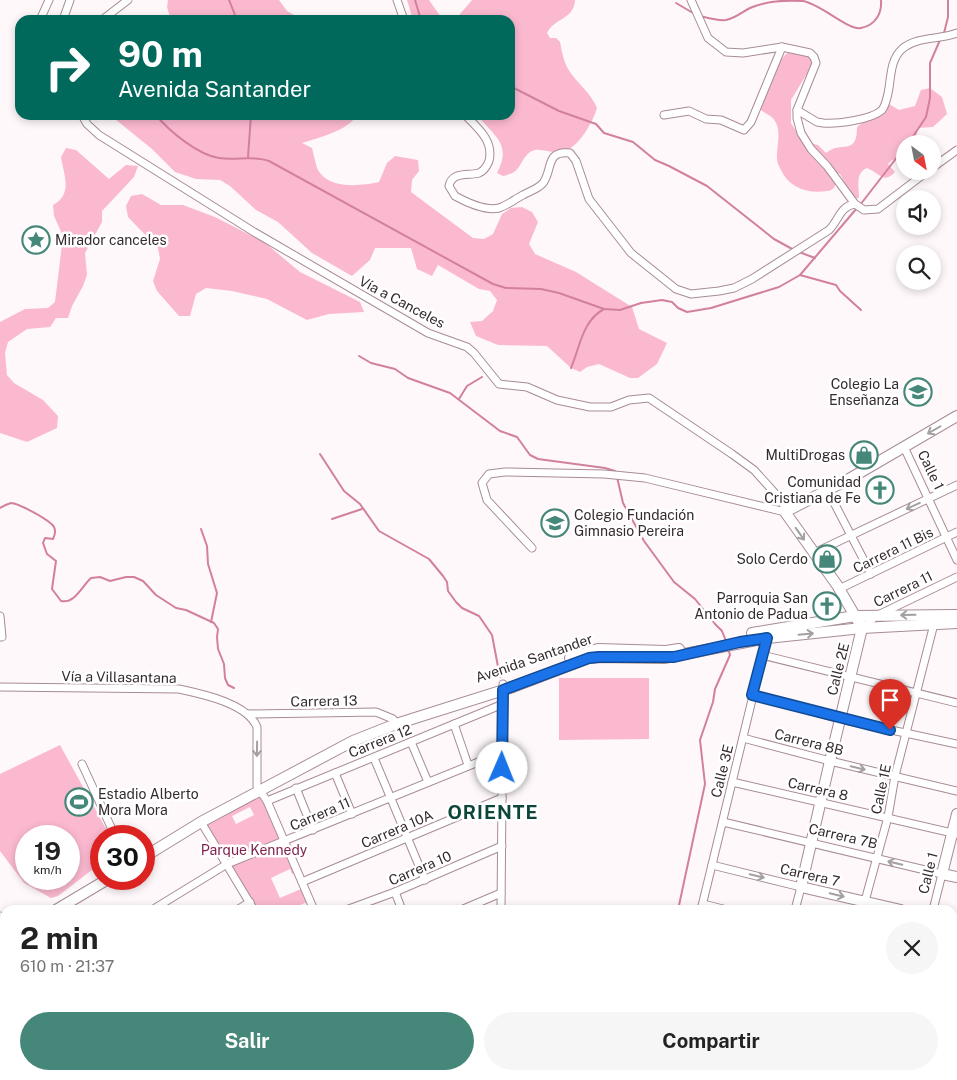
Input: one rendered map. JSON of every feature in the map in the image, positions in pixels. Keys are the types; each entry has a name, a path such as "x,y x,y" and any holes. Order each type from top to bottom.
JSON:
{"street":[{"path":"42,15 49,0"},
{"path":"65,15 70,0"},
{"path":"108,15 128,0"},
{"path":"397,0 402,15"},
{"path":"691,0 708,38 726,52 744,53 782,47 810,53 814,57 816,62 796,110 801,133 811,149 827,166 855,204 864,210 878,209 916,180"},
{"path":"796,110 816,122 831,124 867,117 881,110 884,106 894,60 902,49 914,42 957,33"},
{"path":"664,115 689,111 706,119 721,120 744,130 750,122 782,47"},
{"name":"Vía a Canceles","path":"85,120 99,135 254,232 428,333 467,347 499,384 527,387 557,400 596,408 610,407 629,400 649,398 754,470 783,502 785,512"},
{"path":"469,120 487,141 489,159 487,166 482,171 459,175 453,178 449,186 455,196 487,208 500,208 538,188 544,182 550,163 555,155 562,152 570,154 576,161 589,199 631,253 676,289 691,294 719,292 734,288 752,279 829,230 844,208 855,204"},
{"path":"941,162 957,150"},
{"path":"532,548 487,500 482,482 489,474 504,472 604,474 645,478 785,512 828,490 957,416"},
{"name":"Calle 1","path":"904,447 957,560"},
{"path":"814,553 957,485"},
{"path":"828,490 871,574"},
{"name":"Calle 2E","path":"785,512 839,589 862,628 797,905"},
{"name":"Carrera 11 Bis","path":"839,589 957,532"},
{"name":"Carrera 11","path":"862,628 876,616 957,576"},
{"name":"Avenida Santander","path":"503,687 590,650 671,651 738,635 855,616 957,614"},
{"path":"0,616 2,637 0,637"},
{"name":"Avenida Santander","path":"155,850 258,788 351,737 589,658 674,657 767,638 862,628 957,623"},
{"name":"Calle 1E","path":"865,901 888,817 895,776 934,624"},
{"name":"Calle 3E","path":"702,905 767,638"},
{"path":"762,655 957,703"},
{"name":"Vía a Villasantana","path":"0,687 179,689 206,695 248,714"},
{"path":"501,905 503,687"},
{"path":"752,695 840,719 957,744"},
{"name":"Carrera 12","path":"267,801 503,704"},
{"name":"Carrera 13","path":"248,714 376,712 394,722"},
{"path":"248,714 257,727 258,788 267,801 312,905"},
{"path":"454,724 468,765"},
{"name":"Carrera 8B","path":"743,738 957,791"},
{"path":"411,742 428,782"},
{"name":"Carrera 11","path":"160,905 227,864 503,752"},
{"path":"374,758 425,880"},
{"path":"82,764 109,825"},
{"path":"335,773 352,814"},
{"name":"Carrera 8","path":"732,782 955,833"},
{"path":"296,788 313,830"},
{"name":"Carrera 10A","path":"302,882 502,798"},
{"name":"Calle 1","path":"934,905 955,833 957,814"},
{"path":"201,822 252,905"},
{"name":"Carrera 7B","path":"723,822 957,877"},
{"name":"Carrera 10","path":"360,905 425,880 502,846"},
{"name":"Carrera 7","path":"712,865 881,905"},
{"path":"68,905 91,890"},
{"path":"395,892 400,905"},
{"path":"473,905 501,893"},
{"path":"245,905 250,902"}],"green space":[{"path":"168,0 279,0 287,11 294,15 169,15 167,7"},
{"path":"407,0 429,0 440,15 412,15"},
{"path":"472,0 575,0 574,7 568,15 550,28 547,33 550,38 556,38 560,42 568,69 592,98 597,108 584,134 574,146 562,152 535,150 525,157 517,170 503,176 497,173 503,155 502,148 495,135 482,120 515,120 515,15 459,15"},
{"path":"799,52 809,57 812,61 811,67 791,100 791,123 798,134 807,142 818,145 826,153 832,149 851,145 856,136 857,127 878,117 889,104 899,110 915,106 921,90 930,88 942,97 947,114 933,127 917,128 916,135 896,135 896,160 892,160 888,164 895,172 891,176 884,178 867,168 863,170 859,177 859,198 853,198 840,174 835,173 836,179 833,189 813,192 800,188 784,176 777,162 777,125 772,117 760,109 771,70 787,53"},
{"path":"116,120 353,120 340,129 302,143 312,148 317,168 328,180 345,185 363,185 379,182 387,163 395,156 418,160 419,171 412,180 411,192 473,238 484,239 493,234 502,214 511,208 522,207 532,212 538,222 529,244 535,254 576,272 632,307 639,329 667,343 657,364 638,378 630,378 599,364 587,367 580,372 571,368 547,346 498,345 476,336 470,322 482,321 493,311 497,300 490,291 479,289 438,265 432,276 417,269 411,248 375,248 370,260 352,276 312,253 278,222 256,210 230,186 220,180 196,179 175,172 152,149"},
{"path":"66,148 76,150 109,179 126,165 138,166 134,177 102,211 102,222 85,253 87,275 68,318 56,318 50,327 27,329 8,342 5,353 7,375 14,383 43,400 58,416 57,428 27,442 0,433 0,322 25,309 48,308 55,302 63,236 54,216 53,205 63,196 65,190 66,184 61,157"},
{"path":"142,194 161,205 183,205 215,217 264,242 300,272 360,302 364,312 329,314 307,320 267,299 232,291 206,288 196,294 190,316 179,316 157,291 153,281 160,259 158,248 128,217 126,206 131,196"},
{"path":"559,678 649,678 649,739 559,740"},
{"path":"60,745 104,825 90,825 90,871 80,879 80,825 15,825 15,871 0,851 0,774"},
{"name":"Parque Kennedy","path":"260,790 310,901 300,905 251,905 201,822","holes":["250,807 254,815 236,824 232,816","290,869 292,874 294,874 301,889 280,898 271,878"]},
{"path":"37,890 66,890 58,896 51,898"}],"waterway":[{"path":"229,0 235,15"},
{"path":"415,0 420,15"},
{"path":"700,16 716,20 726,20 750,8 770,2 803,1 818,7 849,25 861,28 871,24 877,18 881,0"},
{"path":"944,33 948,17 948,0"},
{"path":"676,3 693,13"},
{"path":"914,135 926,117 930,98 930,63 940,40"},
{"path":"515,89 559,111 596,124 604,133 633,142 655,160 707,186 774,239 794,250"},
{"path":"161,120 176,135 193,147 211,156 232,159 257,158 269,161 493,284 506,288 541,289 559,293 604,309 620,310 641,303 662,300 672,302 678,308 687,312 711,308 779,287 800,275 857,208"},
{"path":"248,157 251,120"},
{"path":"860,205 896,159"},
{"path":"799,252 815,258"},
{"path":"800,275 836,285 861,310"},
{"path":"571,368 586,327 604,309"},
{"path":"359,356 371,363 395,369 408,378 450,393 500,431 517,437 530,455 538,459 605,468 616,473"},
{"path":"459,399 467,386 482,377"},
{"path":"320,454 344,491 360,504 379,531 429,559 447,582 448,591 456,602 462,608 479,616 492,635 500,677"},
{"path":"617,477 623,503 644,541 674,582 695,599 722,631 726,641"},
{"path":"0,508 10,503 15,504 40,516 54,527 53,539 45,538 43,543 47,554 56,561 52,589 61,601 70,600 78,594 91,578 100,577 110,581 134,577 143,581 156,595 176,608 186,610 214,623 218,629 218,649 224,664 225,678 228,685 234,688"},
{"path":"332,519 362,509"},
{"path":"201,529 207,546 208,564 217,593 211,622"},
{"path":"679,905 705,784 700,740 713,702 715,689 730,655 728,648"}],"place":[{"name":"Mirador canceles","path":"36,240"},
{"name":"Colegio La Enseñanza","path":"918,392"},
{"name":"MultiDrogas","path":"864,455"},
{"name":"Comunidad Cristiana de Fe","path":"880,490"},
{"name":"Colegio Fundación Gimnasio Pereira","path":"555,523"},
{"name":"Solo Cerdo","path":"827,559"},
{"name":"Parroquia San Antonio de Padua","path":"827,606"},
{"name":"Estadio Alberto Mora Mora","path":"79,802"}],"district":[{"name":"ORIENTE","path":"493,812"}],"route":[{"path":"502,768 503,690 589,658 674,657 767,638 752,695 840,719 890,730"}]}
